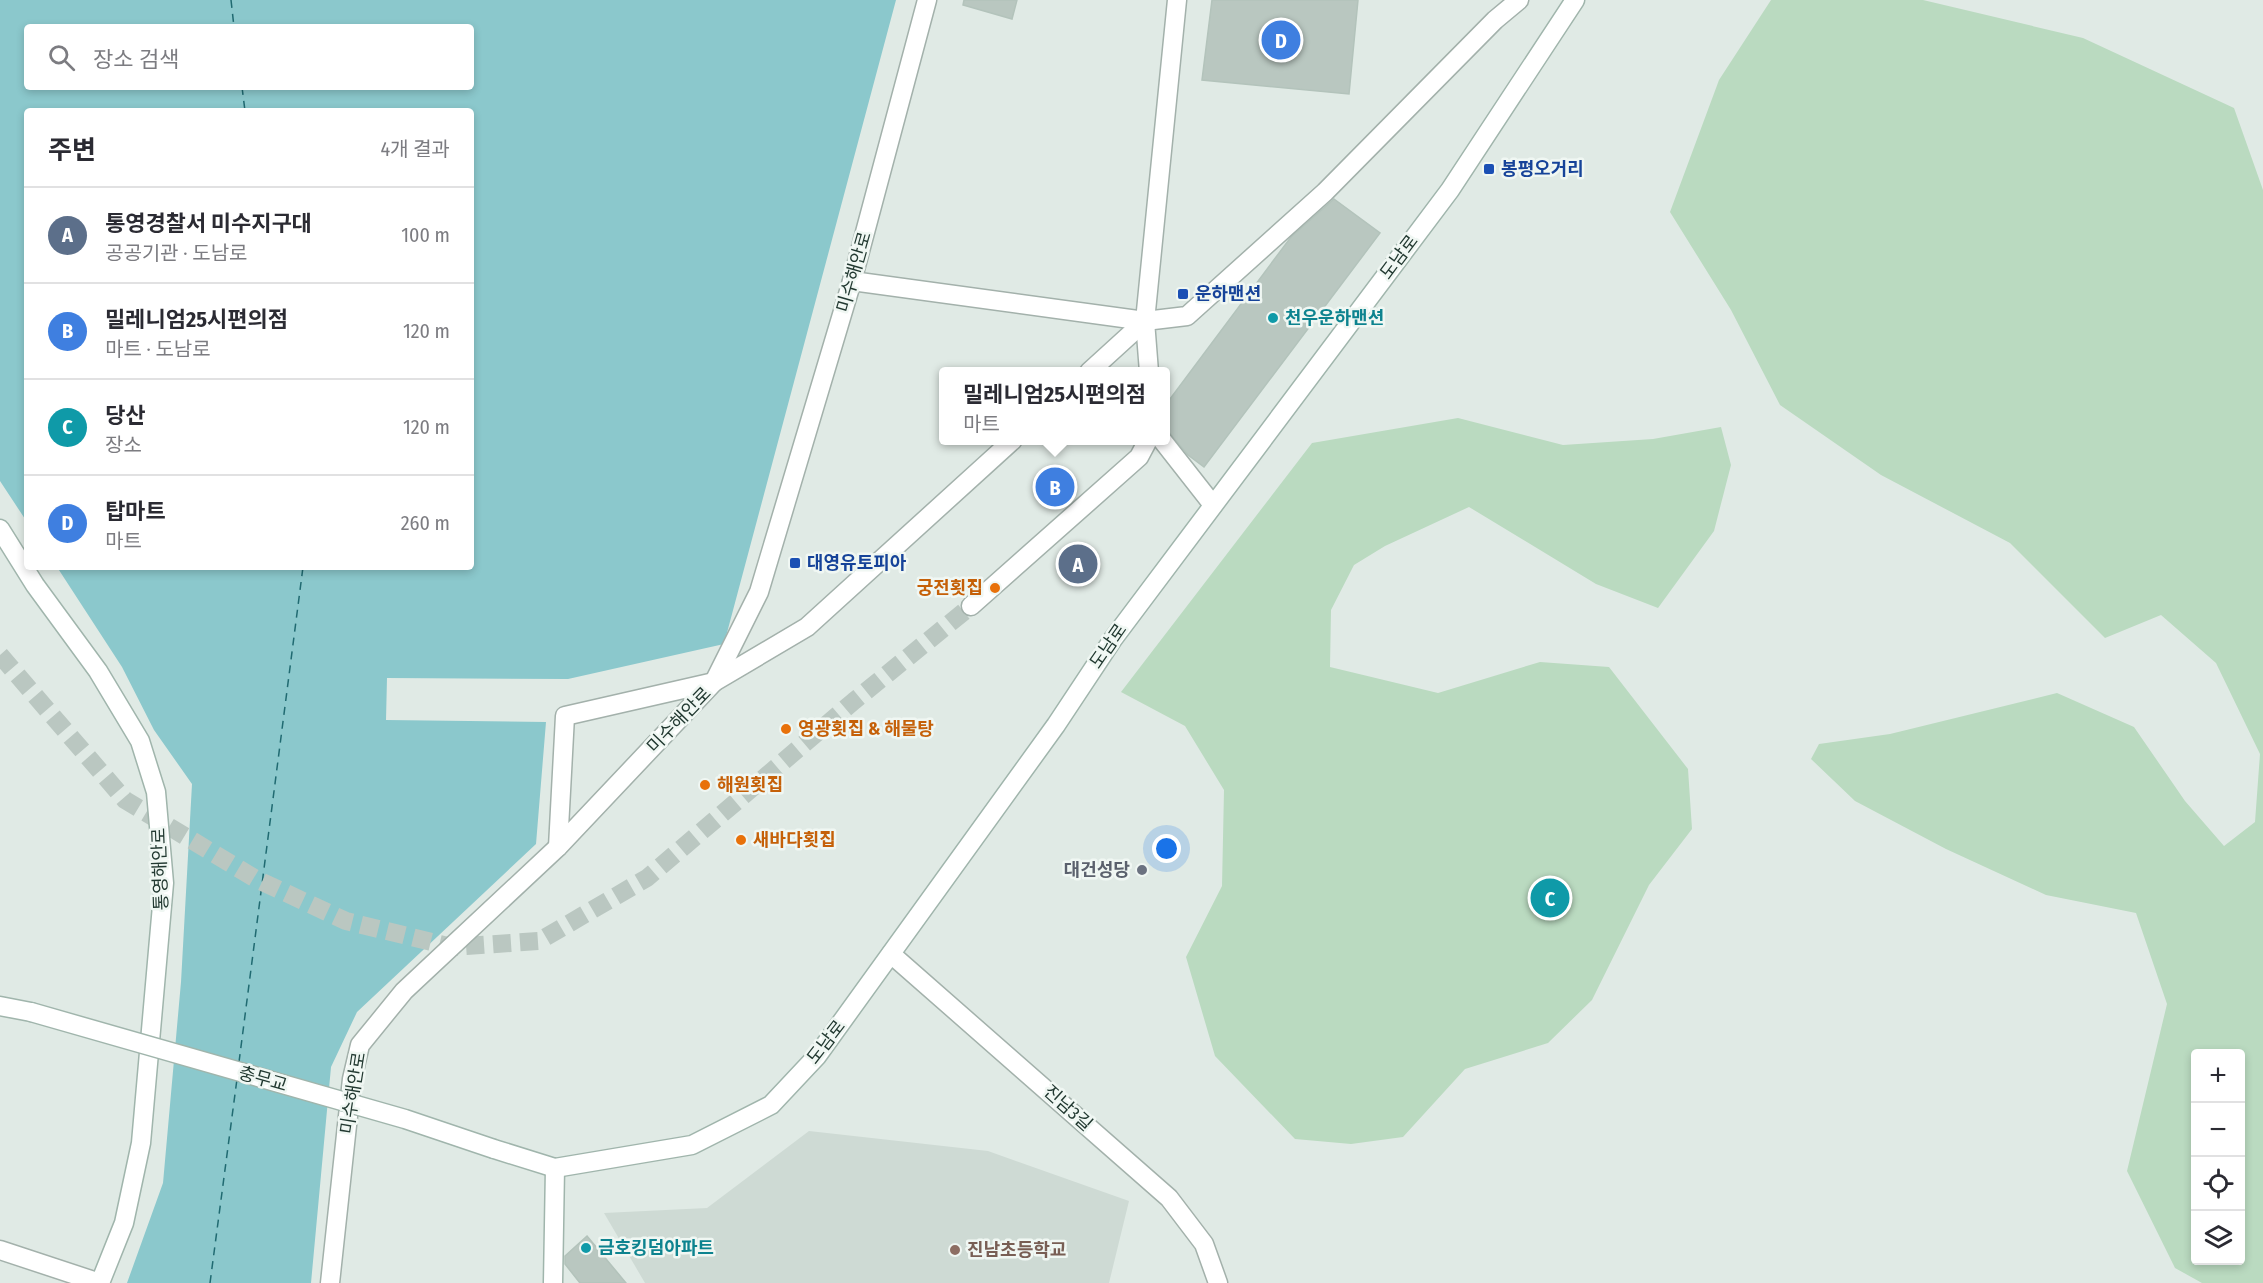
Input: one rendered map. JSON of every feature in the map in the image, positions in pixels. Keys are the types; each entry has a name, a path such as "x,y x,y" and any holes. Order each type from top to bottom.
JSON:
{"street":[{"name":"미수해안로","path":"330,1283 352,1079 360,1045 404,991 558,847 714,682 759,592 852,281 927,0"},
{"path":"1149,367 1145,321 1178,0"},
{"path":"852,281 1145,321 1186,316 1325,192 1496,20 1519,0"},
{"name":"도남로","path":"555,1168 692,1145 771,1105 817,1056 1049,734 1113,639 1450,190 1575,0"},
{"path":"1094,367 1145,321"},
{"path":"558,847 565,716 714,682 807,627 1009,445"},
{"path":"971,606 1139,458 1146,445"},
{"path":"1165,445 1214,505"},
{"name":"통영해안로","path":"0,529 24,567"},
{"name":"통영해안로","path":"26,570 98,671 140,741 156,792 164,883 141,1143 124,1223 100,1283"},
{"name":"진남3길","path":"891,954 1169,1198 1204,1244 1218,1283"},
{"name":"충무교","path":"0,1005 31,1011 405,1119 555,1168"},
{"path":"554,1283 555,1168"},
{"path":"0,1250 100,1283"}],"shaded area":[{"name":"진남초등학교","path":"809,1131 988,1151 1129,1201 1109,1283 645,1283 604,1213 707,1208"}],"green space":[{"path":"1771,0 1923,0 2083,38 2234,108 2263,190 2263,1283 2202,1283 2175,1268 2127,1171 2167,1004 2136,913 2046,895 1946,849 1855,801 1811,759 1819,744 1890,734 2057,693 2134,727 2185,801 2224,846 2255,822 2260,754 2216,663 2161,615 2105,638 2010,543 1881,475 1780,405 1731,310 1670,212 1719,80"},
{"path":"1458,418 1563,445 1653,439 1721,427 1731,465 1714,531 1658,608 1596,584 1469,507 1385,546 1354,565 1331,610 1330,667 1438,693 1540,662 1609,667 1688,769 1692,829 1649,885 1592,1000 1548,1043 1465,1069 1403,1137 1351,1144 1295,1139 1215,1056 1186,957 1222,886 1224,790 1185,726 1121,692 1312,443"}],"water":[{"path":"0,0 896,0 724,644 568,679 387,678 386,720 546,722 536,844 357,1012 331,1067 311,1283 127,1283 163,1183 181,982 192,784 154,730 122,667 59,570 474,570 474,108 24,108 24,517 0,481"}],"building":[{"path":"964,0 1017,0 1012,19 963,5"},
{"path":"1212,0 1358,0 1349,94 1202,80"},
{"name":"천우운하맨션","path":"1334,199 1380,233 1204,467 1188,455 1170,434 1170,399 1291,237"},
{"name":"금호킹덤아파트","path":"587,1236 626,1283 580,1283 565,1264 565,1256"}],"ferry route":[{"path":"231,0 234,24"},
{"path":"242,90 245,108"},
{"path":"239,1062 303,570"},
{"path":"210,1283 237,1079"}],"tunnel":[{"path":"0,655 125,800 256,879 346,921 452,947 539,941 647,878 854,701 971,606"}],"place":[{"name":"탑마트","path":"1281,40"},
{"name":"봉평오거리","path":"1489,169"},
{"name":"운하맨션","path":"1183,294"},
{"name":"천우운하맨션","path":"1273,318"},
{"name":"밀레니엄25시편의점","path":"1055,487"},
{"name":"대영유토피아","path":"795,563"},
{"name":"통영경찰서 미수지구대","path":"1078,564"},
{"name":"궁전횟집","path":"995,588"},
{"name":"영광횟집 & 해물탕","path":"786,729"},
{"name":"해원횟집","path":"705,785"},
{"name":"새바다횟집","path":"741,840"},
{"name":"대건성당","path":"1142,870"},
{"name":"당산","path":"1550,898"},
{"name":"금호킹덤아파트","path":"586,1248"},
{"name":"진남초등학교","path":"955,1250"}]}
